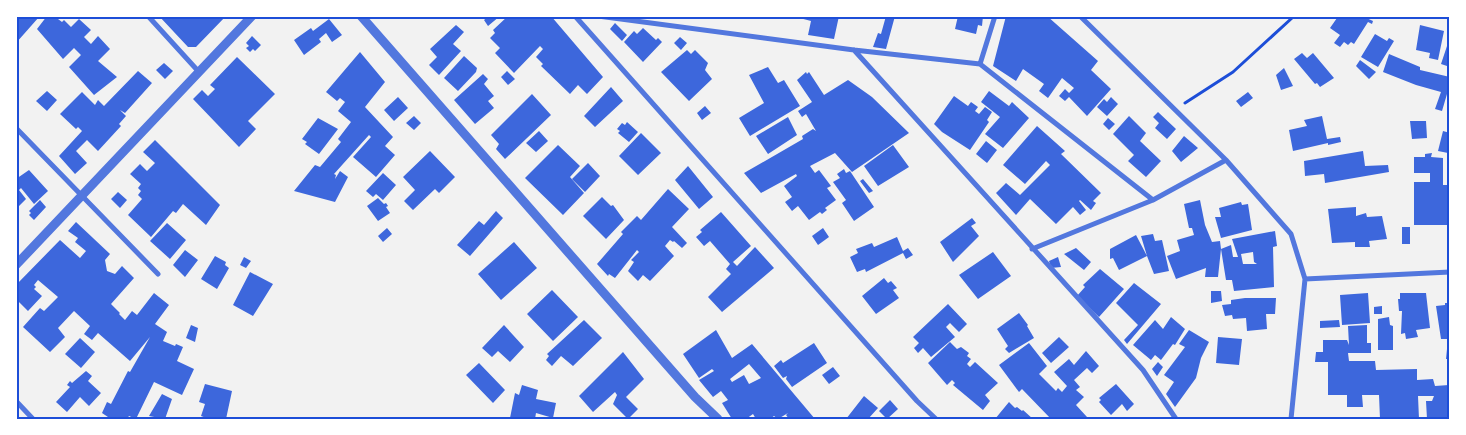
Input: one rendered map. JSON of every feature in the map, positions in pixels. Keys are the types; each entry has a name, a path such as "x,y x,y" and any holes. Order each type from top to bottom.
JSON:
{"street":[{"path":"148,16 199,72"},
{"path":"16,265 252,16"},
{"path":"361,16 689,389 718,419"},
{"path":"575,16 916,401 936,419"},
{"path":"598,16 854,50 980,64 1153,200"},
{"path":"980,64 995,16"},
{"path":"1080,16 1226,160 1291,234 1305,279 1291,419"},
{"path":"854,50 1143,370 1176,419"},
{"path":"16,128 80,196 158,274"},
{"path":"1032,249 1153,200 1226,160"},
{"path":"1305,279 1450,272"},
{"path":"16,401 33,419"}],"path":[{"path":"1175,110 1233,72 1292,18"}],"building":[{"path":"16,16 39,17 16,43"},
{"path":"47,16 61,16 58,19 62,22 64,20 71,27 79,19 91,30 84,37 91,44 98,36 110,49 98,61 117,77 94,95 69,67 81,55 74,48 63,59 37,29"},
{"path":"159,16 226,16 196,47 188,47"},
{"path":"489,16 500,16 488,26 484,20"},
{"path":"508,16 551,16 603,77 587,94 578,85 570,94 541,66 543,64 536,57 543,49 540,46 514,73 495,53 500,48 490,38 495,33 493,30"},
{"path":"792,16 839,16 834,39 808,35 811,21"},
{"path":"886,16 895,16 886,49 873,47 878,33 881,34"},
{"path":"958,16 983,16 982,26 978,25 976,34 955,29"},
{"path":"1006,16 1047,16 1098,61 1091,70 1111,89 1087,116 1069,97 1065,101 1059,96 1065,89 1069,93 1074,88 1062,78 1048,98 1039,91 1044,84 1023,69 1016,81 993,66"},
{"path":"1335,16 1362,16 1373,21 1372,24 1368,22 1354,44 1351,42 1348,45 1344,42 1340,47 1334,43 1340,35 1330,28 1337,18"},
{"path":"329,19 342,35 332,42 326,33 319,39 321,42 304,55 294,40 311,28 313,31"},
{"path":"615,23 627,35 622,41 610,29"},
{"path":"456,25 464,32 453,44 461,51 439,75 429,65 437,57 430,49"},
{"path":"1420,25 1444,31 1438,60 1429,58 1430,53 1416,50"},
{"path":"643,28 656,40 658,38 662,42 643,62 624,42 634,31 637,34"},
{"path":"1375,34 1387,41 1389,38 1394,41 1378,67 1361,57"},
{"path":"252,36 261,45 255,51 253,49 250,52 246,48 249,46 246,43"},
{"path":"680,37 687,43 681,50 674,43"},
{"path":"1447,46 1450,47 1450,67 1441,64"},
{"path":"687,50 691,54 695,50 708,63 705,70 712,79 689,101 661,72"},
{"path":"360,52 385,82 365,107 393,137 385,146 395,155 376,177 353,157 371,137 369,135 334,174 336,175 335,179 340,171 348,177 335,202 294,191 315,165 320,167 341,142 338,139 351,122 338,111 345,102 340,98 337,101 326,92"},
{"path":"1302,53 1307,58 1313,53 1334,78 1320,87 1317,83 1315,84 1294,59"},
{"path":"1389,54 1420,67 1420,70 1450,77 1450,94 1447,94 1442,111 1435,109 1441,92 1416,85 1383,72"},
{"path":"464,56 477,68 476,72 458,91 444,78"},
{"path":"237,57 275,94 248,121 256,129 239,147 193,99 202,90 208,96 215,89 210,85"},
{"path":"1360,60 1376,72 1369,79 1356,66"},
{"path":"164,63 173,71 165,79 156,70"},
{"path":"768,67 778,83 784,80 800,106 750,136 739,118 764,103 749,75"},
{"path":"1284,68 1293,86 1281,90 1276,75"},
{"path":"138,71 152,83 125,113 120,110 126,116 119,124 121,126 98,151 87,140 76,151 87,163 75,174 59,156 82,131 78,127 76,129 60,114 82,92 95,105 98,100 104,106"},
{"path":"507,71 515,79 508,85 501,77"},
{"path":"806,72 807,74 809,72 824,95 848,80 872,97 909,133 852,172 835,153 810,166 815,173 819,170 831,186 827,188 836,200 825,208 827,210 822,214 820,212 809,220 798,206 792,211 785,202 792,197 784,186 797,176 796,174 761,193 744,173 803,139 802,136 813,129 816,131 806,114 802,117 798,111 812,102 797,80"},
{"path":"483,74 488,79 484,84 494,96 488,101 494,108 475,124 454,100"},
{"path":"611,87 623,101 595,127 584,116"},
{"path":"47,91 57,100 47,111 36,101"},
{"path":"989,91 1009,106 1012,102 1029,118 1003,148 985,134 1000,117 981,102"},
{"path":"1248,92 1253,98 1241,107 1236,101"},
{"path":"532,94 551,115 505,159 496,149 499,144 491,135"},
{"path":"954,96 968,106 971,102 978,107 975,111 979,114 985,107 992,112 987,120 989,122 970,150 942,132 934,124"},
{"path":"398,97 408,108 394,121 384,110"},
{"path":"1111,97 1118,104 1107,116 1097,107 1104,99 1107,102"},
{"path":"705,106 711,113 702,120 697,113"},
{"path":"1158,112 1176,129 1167,139 1155,128 1159,123 1153,117"},
{"path":"414,116 421,123 414,130 406,123"},
{"path":"1129,116 1146,133 1140,141 1161,161 1146,177 1128,161 1134,155 1113,134"},
{"path":"1322,116 1327,139 1340,137 1341,142 1293,151 1289,130 1307,126 1304,120"},
{"path":"788,117 797,135 768,154 756,136"},
{"path":"318,118 338,129 319,154 305,144 307,142 302,139"},
{"path":"1108,118 1115,124 1109,130 1103,124"},
{"path":"1410,121 1426,121 1427,138 1412,139"},
{"path":"627,122 638,132 629,142 618,133 620,131 617,129 622,123 625,125"},
{"path":"1037,126 1065,151 1061,154 1101,193 1093,201 1096,203 1091,210 1080,200 1086,210 1080,215 1073,207 1056,224 1030,199 1016,215 996,193 1006,183 1020,195 1050,165 1046,161 1025,184 1003,165"},
{"path":"539,131 548,141 536,152 526,143"},
{"path":"1443,131 1450,133 1448,153 1438,151"},
{"path":"641,133 661,153 638,175 619,156"},
{"path":"1184,136 1198,148 1181,162 1172,151"},
{"path":"155,140 220,205 206,225 183,204 176,213 173,211 151,237 128,215 142,199 138,195 141,191 138,188 141,184 130,174 140,164 147,171 155,163 143,152"},
{"path":"986,141 997,150 987,163 976,154"},
{"path":"558,145 580,166 570,177 584,193 563,215 525,178"},
{"path":"893,145 909,167 878,186 864,166"},
{"path":"430,151 455,177 439,193 435,189 413,210 404,201 415,190 403,177"},
{"path":"1363,151 1365,166 1388,165 1389,172 1325,183 1324,174 1305,176 1304,161"},
{"path":"1432,153 1431,157 1443,158 1443,185 1450,185 1450,225 1414,225 1414,182 1430,182 1430,173 1414,173 1414,157 1425,157 1425,154"},
{"path":"588,163 600,176 585,192 572,179"},
{"path":"688,166 713,197 699,209 675,180"},
{"path":"844,169 846,173 850,171 874,207 854,221 842,203 846,200 833,182 840,178 837,174"},
{"path":"29,170 48,191 34,204 21,188 19,190 26,199 16,209 16,179"},
{"path":"383,173 396,185 383,200 376,194 373,197 366,191"},
{"path":"863,179 873,191 869,193 860,181"},
{"path":"668,189 689,209 672,227 687,243 682,248 670,240 665,246 674,256 650,281 643,275 638,281 628,271 634,262 631,260 639,252 637,250 615,278 609,274 608,276 597,264 623,234 621,232 637,216 641,220"},
{"path":"118,192 127,200 120,208 111,199"},
{"path":"602,197 611,206 613,205 624,220 606,239 583,216"},
{"path":"378,198 384,204 386,203 390,213 378,221 367,206"},
{"path":"40,200 46,207 34,220 29,215 31,213 29,211"},
{"path":"1200,200 1205,225 1212,242 1220,241 1218,277 1205,277 1206,268 1176,279 1167,256 1180,251 1177,240 1194,235 1192,228 1189,228 1184,204"},
{"path":"1241,202 1242,205 1248,204 1252,230 1221,238 1215,217 1221,217 1219,208"},
{"path":"1356,207 1356,216 1366,213 1367,217 1382,216 1387,239 1369,241 1370,247 1355,247 1355,242 1332,243 1328,209"},
{"path":"496,211 503,218 470,256 457,245 479,221 484,225"},
{"path":"721,212 751,246 733,262 737,266 755,247 774,268 722,312 708,297 731,274 726,269 730,264 710,241 704,246 696,237 702,232 700,230"},
{"path":"972,218 976,223 971,226 979,236 953,262 940,242"},
{"path":"76,222 110,254 105,260 107,271 115,274 122,266 134,278 111,304 119,314 125,320 132,311 137,315 154,293 169,305 155,324 167,332 163,341 183,347 177,361 194,369 182,395 154,382 136,419 129,416 127,419 111,419 102,413 107,402 111,404 128,371 130,372 150,337 130,361 98,333 92,340 84,334 90,326 74,311 58,328 65,337 50,352 23,327 40,308 44,311 58,297 38,280 34,285 36,287 34,289 42,296 28,311 16,299 16,285 60,240 80,258 86,251 75,242 78,238 68,231"},
{"path":"167,223 186,240 170,259 150,241"},
{"path":"1402,227 1410,227 1410,244 1402,244"},
{"path":"387,228 392,234 383,242 378,236"},
{"path":"823,228 829,237 818,245 812,236"},
{"path":"1275,231 1277,246 1273,247 1274,287 1234,291 1232,280 1226,280 1221,249 1231,245 1233,257 1238,257 1232,239","holes":["1253,252 1254,262 1257,264 1243,264 1241,254"]},
{"path":"1153,234 1155,241 1162,240 1169,271 1154,274 1141,236"},
{"path":"1136,235 1147,256 1119,270 1113,258 1110,259 1110,249"},
{"path":"897,237 903,251 908,248 913,255 906,259 903,253 866,272 865,269 857,272 850,257 858,253 856,249 872,243 874,247"},
{"path":"514,242 537,268 501,300 478,274"},
{"path":"1076,248 1091,262 1084,270 1064,254"},
{"path":"185,250 198,260 185,277 173,265"},
{"path":"993,252 1011,276 978,299 959,275"},
{"path":"215,256 226,262 225,265 229,268 217,289 201,279"},
{"path":"244,257 251,261 246,268 240,265"},
{"path":"1058,257 1061,267 1051,268 1049,261"},
{"path":"1100,269 1124,289 1099,317 1077,296 1085,287 1083,285"},
{"path":"250,272 273,284 253,316 233,305"},
{"path":"884,278 888,283 891,281 897,288 893,290 899,298 876,314 862,296"},
{"path":"1134,283 1161,304 1127,344 1124,340 1138,325 1116,303"},
{"path":"552,290 578,317 553,341 527,314"},
{"path":"1211,291 1221,291 1222,301 1211,303"},
{"path":"1368,293 1370,323 1342,325 1340,295"},
{"path":"1400,293 1426,293 1430,328 1416,330 1418,337 1406,339 1405,333 1401,334 1402,311 1399,311 1398,299 1400,299"},
{"path":"1276,298 1275,314 1266,314 1267,329 1247,331 1246,318 1233,319 1232,315 1225,316 1222,305 1231,304 1231,300"},
{"path":"1445,303 1450,303 1450,359 1446,359 1448,339 1441,339 1436,306 1445,305"},
{"path":"948,304 967,324 959,332 950,323 946,327 955,337 931,357 923,348 918,353 914,348 919,343 913,337"},
{"path":"1382,306 1382,314 1374,314 1374,307"},
{"path":"1019,313 1028,325 1034,338 1009,353 1005,349 1008,346 997,329"},
{"path":"1171,317 1185,329 1175,345 1173,344 1161,360 1155,355 1151,360 1133,345 1155,320 1163,329"},
{"path":"1389,317 1390,325 1393,326 1393,350 1378,350 1378,319"},
{"path":"584,320 602,338 573,366 561,356 552,366 546,360 549,356 547,354"},
{"path":"1339,320 1340,327 1320,328 1320,321"},
{"path":"191,325 198,328 195,342 186,338"},
{"path":"504,325 524,347 510,362 498,351 492,357 482,348"},
{"path":"1367,325 1367,343 1371,343 1371,353 1348,353 1349,361 1375,361 1376,370 1417,369 1417,380 1433,379 1435,386 1449,385 1450,419 1427,419 1426,401 1432,401 1434,396 1418,396 1419,419 1380,419 1379,395 1362,395 1363,407 1347,407 1347,395 1328,395 1328,362 1315,362 1316,352 1323,352 1323,340 1347,340 1349,345 1348,326"},
{"path":"716,330 732,358 752,344 815,419 789,419 786,415 788,413 778,419 774,416 770,419 756,419 753,414 746,419 738,417 732,419 722,403 728,400 721,391 713,397 699,380 714,371 712,369 699,378 683,354","holes":["749,364 761,378 749,384 744,375 732,382 730,379"]},
{"path":"1189,330 1209,342 1201,358 1196,378 1175,407 1166,394 1174,382 1164,375 1185,347 1179,344"},
{"path":"1059,337 1069,347 1051,363 1042,353"},
{"path":"1218,337 1242,339 1239,365 1216,363"},
{"path":"80,338 95,352 81,368 65,354"},
{"path":"950,342 957,349 961,347 969,353 967,356 971,359 967,364 970,367 975,362 998,383 985,395 990,401 983,410 953,385 955,383 952,380 947,385 928,363"},
{"path":"814,343 827,363 792,387 786,379 787,376 783,378 774,366 781,360 783,363"},
{"path":"1029,343 1047,366 1039,374 1056,391 1058,388 1062,392 1067,386 1054,372 1069,359 1074,365 1086,351 1099,366 1092,373 1087,368 1074,380 1080,387 1076,390 1084,397 1076,405 1087,417 1085,419 1051,419 1022,389 1019,392 999,365"},
{"path":"623,352 644,379 626,397 638,409 628,419 613,404 617,395 615,392 593,412 579,396"},
{"path":"1158,362 1163,367 1157,376 1152,369"},
{"path":"479,363 505,390 493,403 466,375"},
{"path":"833,367 840,376 829,384 822,375"},
{"path":"86,371 92,376 88,381 101,393 89,406 80,397 67,412 56,402 70,387 67,385 70,381 72,383"},
{"path":"205,384 232,391 226,419 209,419 201,416 205,404 199,402"},
{"path":"1116,384 1134,404 1127,411 1122,404 1111,415 1099,402 1101,400 1099,398"},
{"path":"522,385 538,390 536,399 556,403 553,418 536,413 535,419 510,418 515,393 519,395"},
{"path":"162,394 172,399 165,419 149,416"},
{"path":"864,396 878,408 868,419 846,419"},
{"path":"890,400 898,409 887,419 879,411"},
{"path":"1009,402 1015,408 1023,410 1033,419 995,419"}]}
